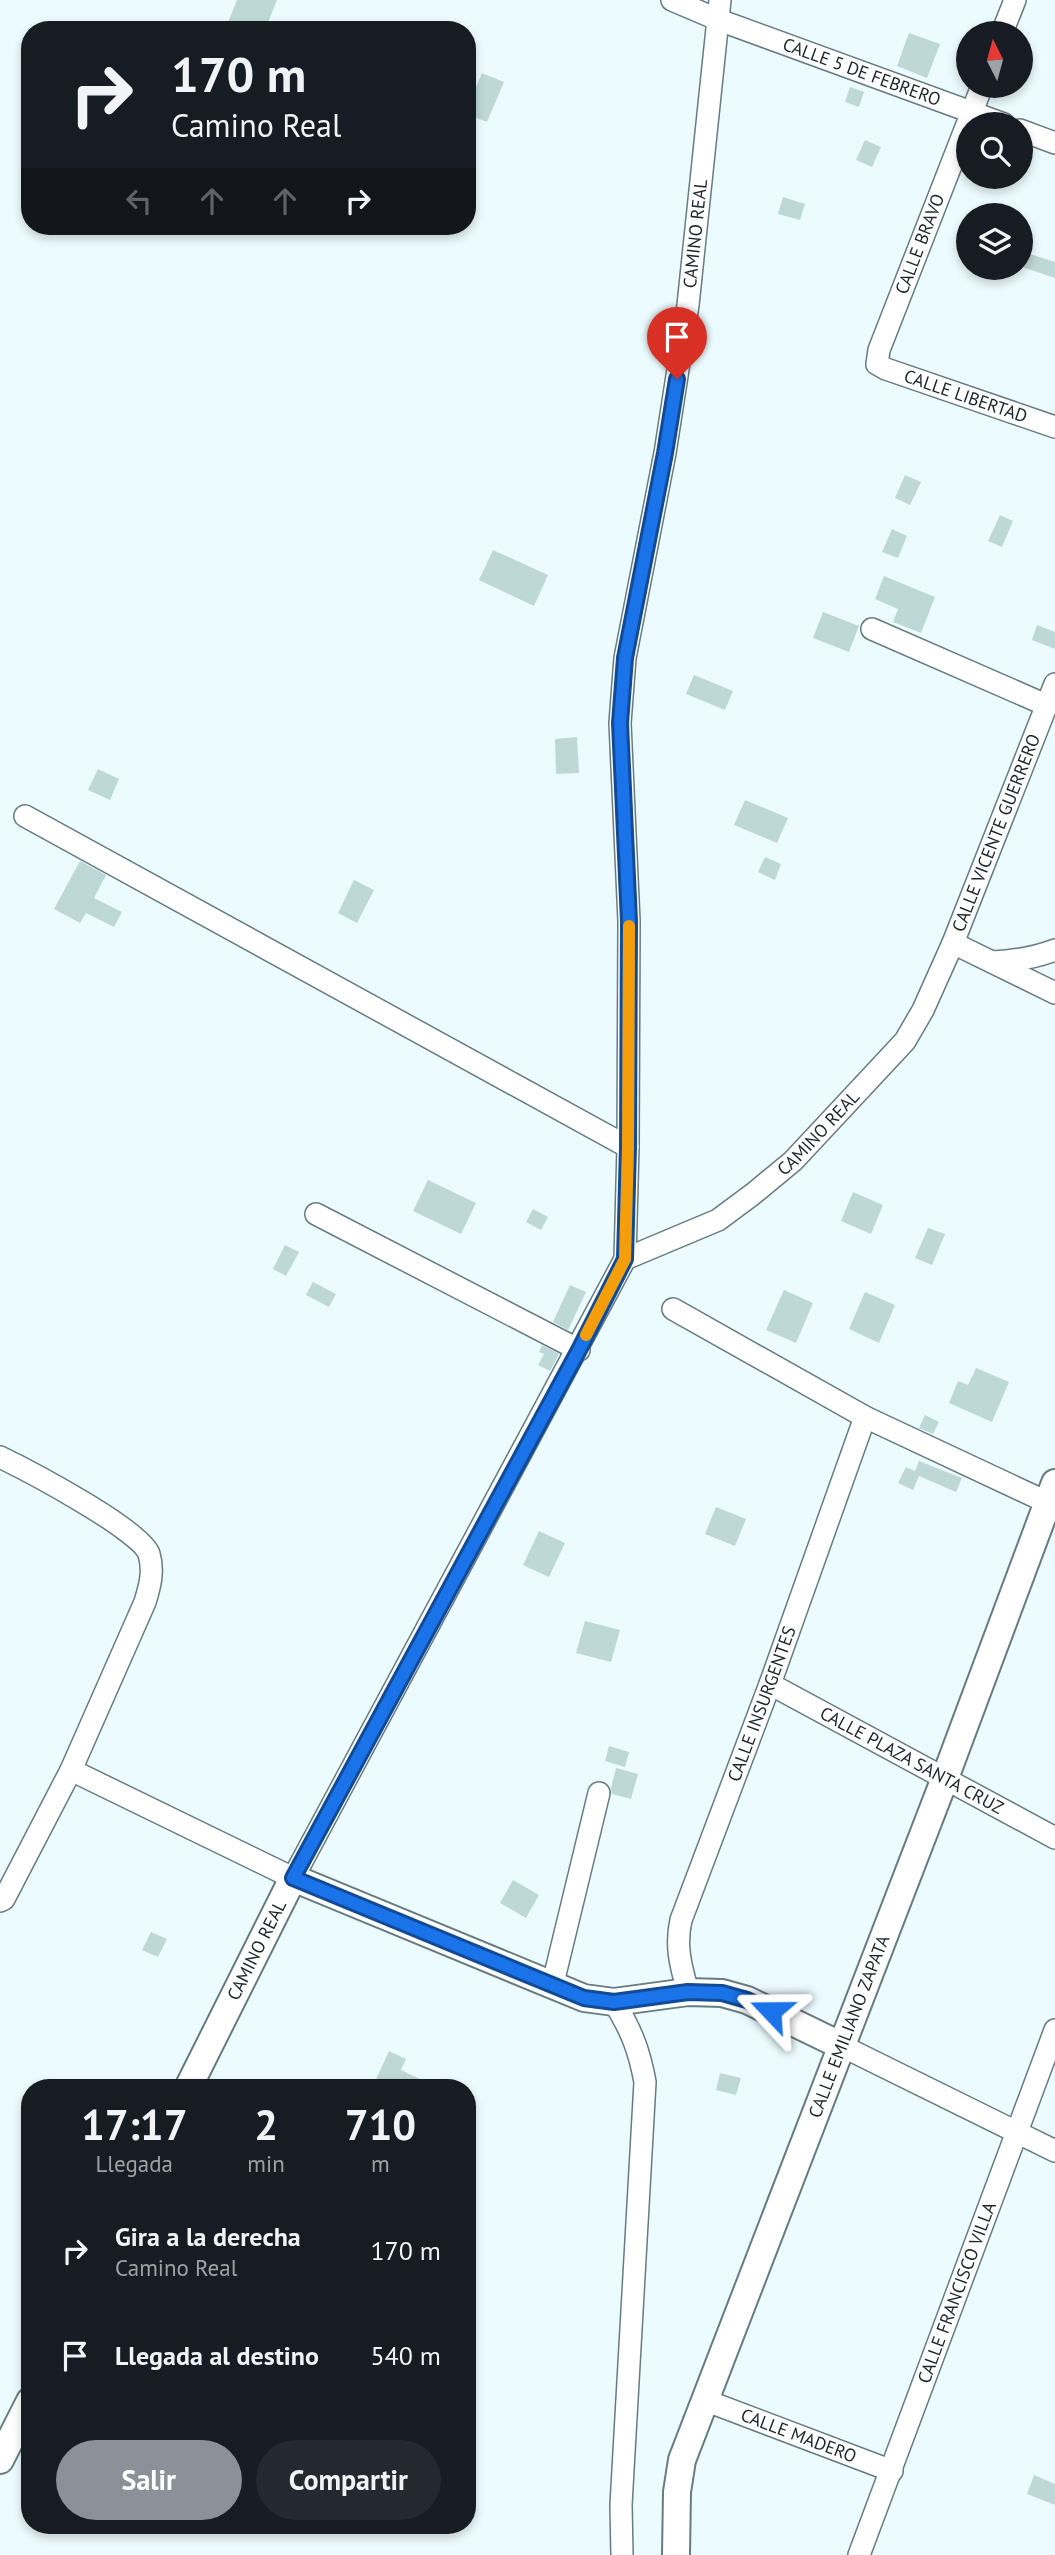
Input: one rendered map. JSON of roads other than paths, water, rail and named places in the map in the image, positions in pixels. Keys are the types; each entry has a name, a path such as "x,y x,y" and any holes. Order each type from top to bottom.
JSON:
{"street":[{"name":"CALLE 5 DE FEBRERO","path":"672,0 719,10 972,112"},
{"path":"1007,21 1015,0"},
{"name":"CAMINO REAL","path":"192,2079 293,1878 579,1350 625,1259 629,921 620,723 624,671 665,453 688,304 719,10"},
{"name":"CALLE BRAVO","path":"972,112 977,98"},
{"path":"1033,135 1055,143"},
{"name":"CALLE BRAVO","path":"877,364 879,349 956,153"},
{"name":"CALLE LIBERTAD","path":"877,364 1055,427"},
{"path":"872,629 1046,705"},
{"name":"CALLE VICENTE GUERRERO","path":"953,943 1055,684"},
{"path":"25,816 628,1147"},
{"name":"CAMINO REAL","path":"625,1259 718,1220 793,1161 905,1041 923,1010 953,943"},
{"path":"953,943 1055,993"},
{"path":"992,962 1016,961 1055,950"},
{"path":"316,1214 579,1350"},
{"path":"673,1309 865,1417 1053,1497"},
{"name":"CALLE INSURGENTES","path":"688,1992 678,1953 677,1935 681,1920 770,1684 865,1417"},
{"path":"0,1457 60,1487 137,1540 149,1553 152,1579 145,1602 71,1770 4,1899 0,1901"},
{"name":"CALLE EMILIANO ZAPATA","path":"676,2555 678,2476 1053,1497"},
{"name":"CALLE PLAZA SANTA CRUZ","path":"770,1684 1055,1838"},
{"path":"71,1770 293,1878 584,1998 614,2002 688,1992 722,1993 747,2000 1055,2151"},
{"path":"552,1987 599,1793"},
{"path":"614,2002 632,2033 641,2057 645,2082 621,2505 622,2555"},
{"name":"CALLE FRANCISCO VILLA","path":"859,2555 1055,2030"},
{"name":"CALLE MADERO","path":"707,2401 892,2471"},
{"path":"0,2460 21,2419"}]}
